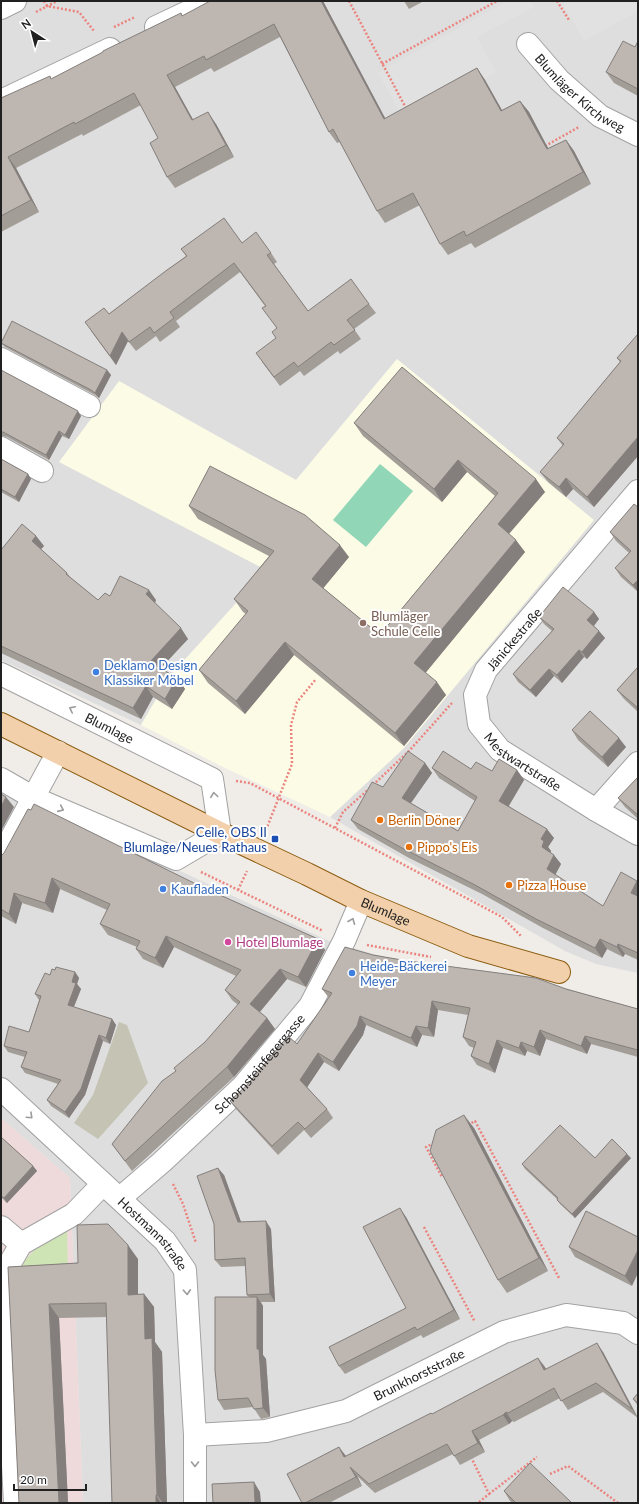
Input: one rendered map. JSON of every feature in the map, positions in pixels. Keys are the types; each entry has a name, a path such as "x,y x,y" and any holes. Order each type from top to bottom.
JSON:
{"main road":[{"name":"Blumlage","path":"1,724 361,901 468,946 559,972"}],"street":[{"path":"1,8 15,1"},
{"path":"1,101 101,43 211,1"},
{"name":"Blumläger Kirchweg","path":"528,44 559,80 600,116 638,135"},
{"path":"1,359 89,406"},
{"path":"1,448 42,471"},
{"name":"Jänickestraße","path":"475,695 486,670 638,491"},
{"name":"Blumlage","path":"1,674 212,778"},
{"name":"Mestwartstraße","path":"475,695 479,724 500,750 596,810 638,834"},
{"path":"1,857 58,752"},
{"path":"596,810 638,763"},
{"path":"1,779 34,798 176,859 220,833 212,778"},
{"name":"Schornsteinfegergasse","path":"120,1198 162,1162 243,1086 310,1006 344,941 361,901"},
{"name":"Hostmannstraße","path":"1,1089 165,1241 185,1270 195,1435 196,1503"},
{"path":"15,1503 2,1276 21,1244 74,1214 103,1184"},
{"path":"1,1227 21,1244"},
{"name":"Brunkhorststraße","path":"195,1435 266,1431 346,1411 504,1332 566,1315 623,1323 638,1333"}],"path":[{"path":"44,1 47,6 79,12 101,43 135,30"},
{"path":"349,1 409,114"},
{"path":"382,64 497,1"},
{"path":"557,1 570,20"},
{"path":"544,146 600,116"},
{"path":"278,798 292,764 291,725 297,702 316,679"},
{"path":"335,828 343,812 410,751 451,704 475,695"},
{"path":"212,778 250,783 502,917 525,939"},
{"path":"468,1125 475,1121 559,1278"},
{"path":"440,1140 426,1147 442,1177"},
{"path":"162,1162 183,1204 197,1244 185,1270"},
{"path":"424,1227 485,1342"},
{"path":"469,1453 489,1494"},
{"path":"478,1503 537,1457"},
{"path":"550,1474 568,1466 618,1503"}],"shaded area":[{"path":"1,1 638,1 638,973 596,964 565,951 330,817 404,748 397,359 296,480 119,381 267,570 169,677 141,725 1,660"},
{"path":"507,1 530,1 534,7 477,37 496,72 406,123 378,73"},
{"path":"568,1 638,1 638,11 584,41 563,4"},
{"name":"Blumläger Schule Celle","path":"397,359 594,520 404,748 330,817 221,766 141,725 169,677 266,570 59,462 119,381 296,480"},
{"path":"1,784 38,804 329,941 405,963 545,982 638,1009 638,1503 83,1503 70,1178 1,1118"},
{"path":"119,1022 127,1025 148,1083 98,1139 74,1123 93,1095"},
{"path":"1,1118 70,1178 83,1503 1,1503"}],"green space":[{"path":"380,464 413,491 366,547 333,520"},
{"path":"67,1231 68,1277 17,1280 20,1266 39,1245"}],"building":[{"path":"210,1 321,1 384,119 477,68 501,111 520,101 547,149 566,140 583,172 466,236 464,231 440,244 413,193 377,211 333,129 329,132 274,24 206,60 204,56 167,75 192,120 208,112 226,145 167,177 150,143 158,138 134,93 75,124 74,122 8,157 31,200 1,216 1,98 50,76 51,79 103,51 181,13 182,16"},
{"path":"623,41 635,47 638,41 638,89 606,72"},
{"path":"224,218 242,243 256,232 271,253 267,255 308,311 351,279 369,304 347,320 355,330 334,345 331,342 298,367 294,362 274,377 256,353 276,338 272,332 277,328 262,308 266,306 234,263 170,312 174,318 154,333 150,327 129,342 122,332 110,356 85,322 104,308 109,314 187,256 181,249"},
{"path":"12,321 107,370 95,393 1,343"},
{"path":"638,334 638,437 587,497 566,478 559,487 540,472 564,444 557,438 621,361 617,358"},
{"path":"402,367 536,479 498,524 516,540 414,663 437,682 395,733 285,642 236,701 199,670 248,611 234,599 274,551 189,506 210,466 305,515 340,545 312,579 380,635 498,493 458,460 434,489 354,423"},
{"path":"1,370 78,411 65,435 59,431 46,455 1,432"},
{"path":"1,459 28,474 15,497 1,489"},
{"path":"634,504 638,507 638,580 633,585 615,568 631,551 610,532"},
{"path":"22,524 36,536 32,541 67,573 66,574 98,600 105,593 110,596 120,576 149,590 146,594 181,628 150,662 177,678 165,699 146,686 133,708 1,646 1,550"},
{"path":"563,587 594,612 587,620 599,631 582,652 579,650 557,675 549,669 530,690 513,674 554,629 539,617"},
{"path":"638,667 638,708 617,690"},
{"path":"590,711 619,738 602,757 572,730"},
{"path":"408,751 425,763 402,798 458,831 477,797 432,768 443,751 471,769 476,762 492,771 499,759 517,770 499,801 547,829 541,839 544,841 542,847 554,855 547,869 603,906 621,872 637,881 631,893 638,896 638,953 618,944 617,947 600,939 595,948 536,919 351,820 372,782 383,787"},
{"path":"638,777 638,815 618,798"},
{"path":"1,794 6,797 1,807"},
{"path":"34,804 200,886 318,939 298,977 280,969 250,1004 267,1018 227,1067 125,1161 112,1144 162,1081 176,1071 174,1068 205,1042 240,1002 225,990 241,970 166,936 155,958 136,949 140,941 100,924 110,904 52,878 45,903 14,893 9,914 1,909 1,856 28,809 31,810"},
{"path":"345,947 373,955 408,961 536,978 566,989 638,1009 638,1050 585,1036 581,1046 540,1030 534,1047 521,1042 519,1048 497,1040 489,1064 471,1056 476,1042 463,1037 470,1008 432,1001 428,1028 416,1026 411,1038 360,1016 357,1026 333,1062 318,1053 300,1080 327,1109 305,1129 298,1122 272,1146 230,1101 247,1085 288,1036 297,1044 332,993 322,989"},
{"path":"56,967 75,972 72,982 76,983 68,1005 112,1019 106,1038 99,1035 81,1089 65,1112 47,1100 61,1080 21,1067 27,1052 4,1046 9,1026 29,1032 41,996 35,994 45,973 50,975 52,969 55,970"},
{"path":"464,1115 539,1258 498,1280 430,1151 436,1130"},
{"path":"560,1125 595,1158 612,1139 627,1154 572,1214 557,1200 558,1198 522,1164"},
{"path":"1,1137 33,1166 4,1198 1,1196"},
{"path":"218,1168 238,1222 266,1221 270,1294 247,1295 245,1258 215,1260 214,1224 197,1176"},
{"path":"400,1208 454,1310 417,1330 415,1327 339,1366 329,1347 406,1308 363,1227"},
{"path":"586,1211 638,1237 638,1250 625,1276 569,1247"},
{"path":"108,1224 128,1245 128,1295 144,1294 145,1339 152,1338 156,1503 112,1503 106,1303 49,1304 59,1503 19,1503 8,1267 78,1263 77,1225"},
{"path":"215,1297 257,1297 257,1349 259,1349 263,1408 254,1409 248,1398 218,1400 215,1370"},
{"path":"597,1343 632,1409 596,1383 561,1401 554,1388 472,1431 478,1443 454,1456 447,1444 369,1484 350,1467 356,1477 305,1503 302,1503 287,1474 339,1447 344,1457 431,1413 432,1414 538,1358 544,1370"},
{"path":"638,1393 638,1403 633,1399"},
{"path":"530,1463 572,1503 516,1503 504,1491"},
{"path":"254,1482 255,1503 213,1503 212,1484"}],"place":[{"name":"Blumläger Schule Celle","path":"363,623"},
{"name":"Deklamo Design Klassiker Möbel","path":"96,672"},
{"name":"Berlin Döner","path":"380,820"},
{"name":"Celle, OBS II Blumlage/Neues Rathaus","path":"275,839"},
{"name":"Pippo's Eis","path":"409,847"},
{"name":"Pizza House","path":"509,885"},
{"name":"Kaufladen","path":"163,889"},
{"name":"Hotel Blumlage","path":"228,942"},
{"name":"Heide-Bäckerei Meyer","path":"352,973"}]}
